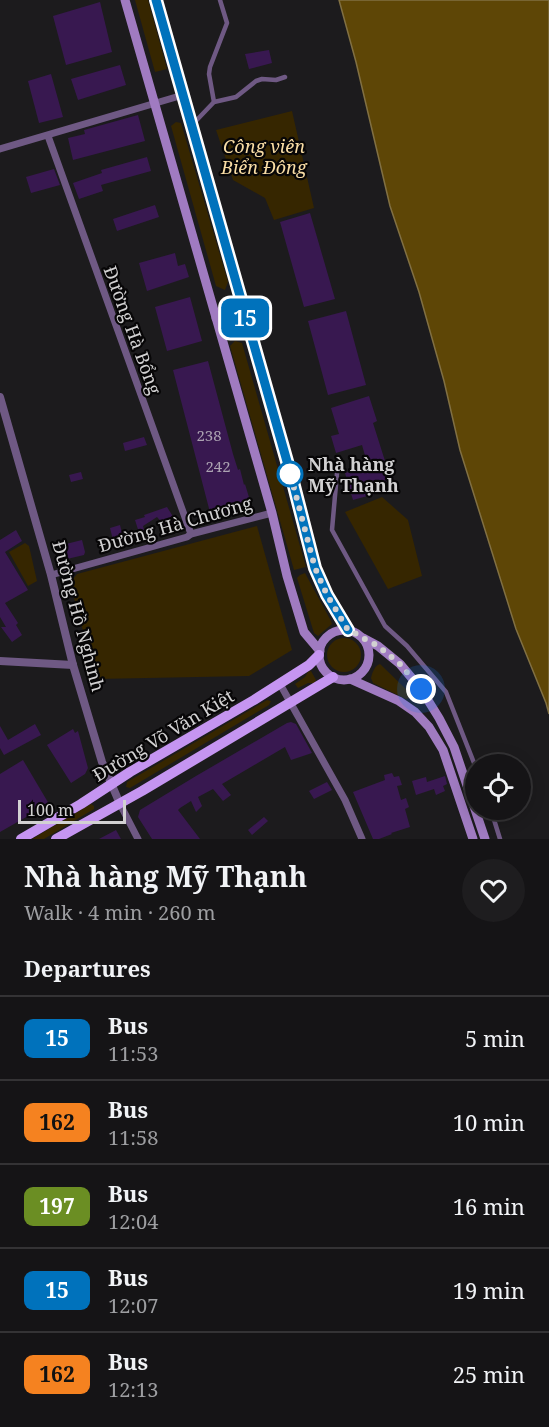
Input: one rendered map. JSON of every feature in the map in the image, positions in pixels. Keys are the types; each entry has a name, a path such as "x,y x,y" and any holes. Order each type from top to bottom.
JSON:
{"main road":[{"path":"125,0 272,513 287,576 304,632 320,653"},
{"path":"156,0 294,486 315,568 327,595 348,630"},
{"path":"216,318 243,310"},
{"path":"473,839 443,750 429,727 415,712 399,701 350,679 333,677 323,668 320,653 326,638 340,630 359,634 400,664 421,689 440,718 454,747 484,839"},
{"path":"350,679 362,672 368,664 368,648 363,638"},
{"name":"Đường Võ Văn Kiệt","path":"21,839 130,771 280,684 309,665 320,653"},
{"name":"Đường Võ Văn Kiệt","path":"56,839 120,804 333,677"}],"street":[{"path":"213,102 210,68 227,23 220,0"},
{"path":"192,125 213,102 236,97 256,81 285,77"},
{"path":"0,149 183,96"},
{"name":"Đường Hà Bổng","path":"48,136 189,537"},
{"name":"Đường Hồ Nghinh","path":"0,397 102,762 138,839"},
{"path":"337,473 332,530 385,626 406,646 446,692 470,754"},
{"name":"Đường Hà Chương","path":"51,575 272,513"},
{"path":"0,660 73,664"},
{"path":"280,684 345,800 362,839"},
{"path":"493,820 500,839"}],"green space":[{"path":"135,0 148,0 167,69 155,72"},
{"name":"Công viên Biển Đông","path":"292,111 314,208 274,220 265,198 233,180 216,130"},
{"path":"176,122 181,123 228,282 225,290 216,286 171,126"},
{"path":"235,341 242,343 306,567 294,570 230,346"},
{"path":"382,497 408,520 422,576 388,589 345,512"},
{"path":"257,526 292,650 249,676 96,679 70,583 77,574"},
{"path":"25,543 29,546 37,581 28,586 9,552"},
{"path":"305,573 332,624 318,636 314,633 297,578"},
{"path":"344,638 356,643 361,655 356,667 344,672 332,667 327,655 332,643"},
{"path":"380,664 410,693 410,698 406,699 373,683 372,674"},
{"path":"311,671 316,680 314,683 298,688 295,684"},
{"path":"267,700 271,701 269,705 130,788 126,787 127,782"},
{"path":"91,804 94,809 44,839 32,839"}],"shaded area":[{"path":"339,0 549,0 549,714 516,629 460,450 444,381 419,292 390,206"}],"building":[{"path":"100,2 112,52 66,65 53,16"},
{"path":"269,50 272,63 249,69 245,54"},
{"path":"120,65 126,85 78,100 71,79"},
{"path":"51,74 63,117 39,123 28,81"},
{"path":"138,115 145,141 73,160 68,138 85,134 84,130"},
{"path":"147,157 151,171 101,185 103,191 79,199 73,183 102,173 101,170"},
{"path":"54,169 60,185 31,193 26,177"},
{"path":"155,205 159,217 117,231 113,219"},
{"path":"310,213 335,299 304,307 280,222"},
{"path":"175,253 178,266 185,264 189,277 147,291 139,263"},
{"path":"190,297 202,341 167,351 155,307"},
{"path":"346,311 366,385 328,395 308,321"},
{"path":"208,361 233,454 251,504 247,510 212,520 173,370"},
{"path":"369,396 377,421 373,423 396,488 353,500 345,473 368,466 362,445 336,453 331,436 339,434 331,408"},
{"path":"144,437 147,445 125,451 123,443"},
{"path":"81,472 83,479 71,482 69,475"},
{"path":"167,507 177,523 168,529 157,517 143,526 146,538 141,539 135,520"},
{"path":"120,525 125,545 115,548 110,528"},
{"path":"16,530 22,541 5,552 28,590 5,603 18,623 16,625 22,635 12,642 1,627 6,627 0,617 0,540"},
{"path":"82,540 84,555 67,559 62,545"},
{"path":"291,722 296,724 312,753 291,760 285,747 222,784 231,795 223,801 213,789 198,797 202,806 196,812 191,801 180,808 178,810 200,839 152,839 138,817 140,810"},
{"path":"35,724 41,735 4,755 0,748 0,726 8,740"},
{"path":"73,729 75,733 78,731 88,768 85,774 71,783 47,745"},
{"path":"23,760 49,804 0,832 0,774"},
{"path":"392,773 394,777 399,776 402,785 397,786 401,800 406,798 409,807 405,809 410,827 379,839 373,839 353,792 385,780 384,775"},
{"path":"445,776 447,784 443,786 445,791 436,795 434,789 416,795 412,781 426,777 427,782"},
{"path":"327,782 332,790 314,799 309,791"},
{"path":"264,817 268,821 252,835 248,830"},
{"path":"116,830 121,839 99,839"}],"bus line":[{"name":"15","path":"156,0 294,486 315,568 327,595 348,630"}],"place":[{"name":"Nhà hàng Mỹ Thạnh","path":"290,474"}],"route":[{"path":"290,474 288,465 315,568 327,595 348,630 378,646 400,664 421,689"}]}
